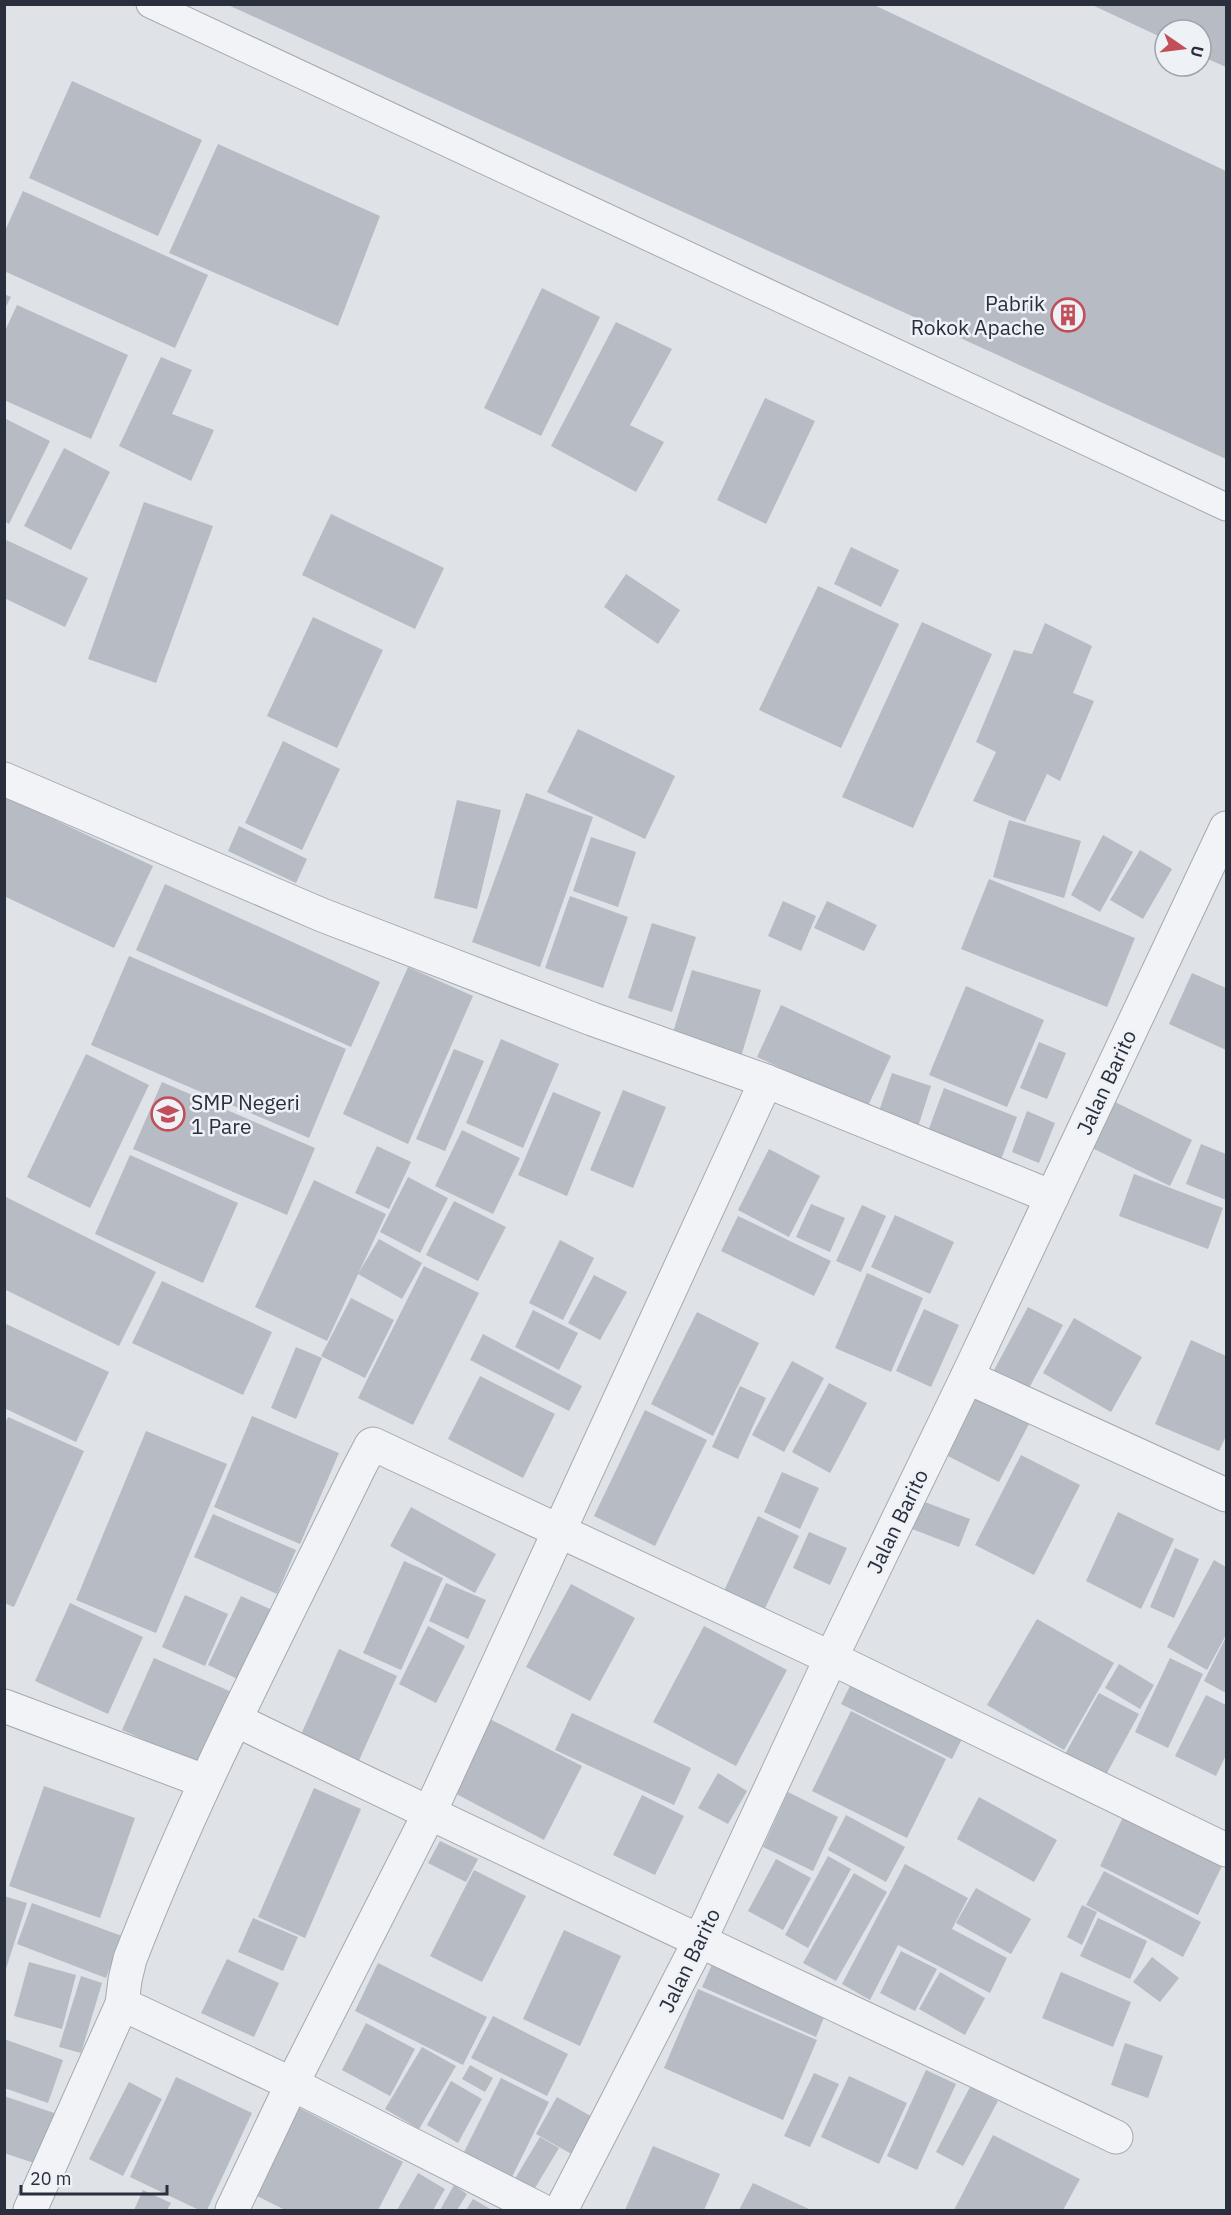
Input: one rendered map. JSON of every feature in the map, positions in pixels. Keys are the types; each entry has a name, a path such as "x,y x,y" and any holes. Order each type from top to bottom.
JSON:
{"street":[{"path":"4,779 322,915 592,1019 766,1081 1052,1197"},
{"name":"Jalan Barito","path":"561,2211 700,1940 831,1658 1227,828"},
{"path":"232,2211 292,2084 429,1814 766,1081"},
{"path":"967,1377 1227,1495"},
{"path":"22,2206 122,2004 130,1959 204,1781 371,1445 377,1444 561,1530 1227,1850"},
{"path":"4,1706 204,1781"},
{"path":"236,1720 429,1814 1116,2137"},
{"path":"122,2004 292,2084 541,2211"}],"lane":[{"path":"150,4 1227,507"}],"building":[{"name":"Pabrik Rokok Apache","path":"226,4 872,4 1226,171 1226,459"},
{"path":"1090,4 1226,4 1226,67 1213,61 1213,18 1153,18 1153,33"},
{"path":"72,81 202,140 158,236 29,178"},
{"path":"218,144 380,216 338,326 169,253"},
{"path":"23,191 208,275 175,348 4,271 4,233"},
{"path":"542,288 600,317 541,436 484,408"},
{"path":"4,294 11,297 4,310"},
{"path":"17,305 128,355 91,439 4,400 4,333"},
{"path":"616,322 672,349 630,425 664,442 636,492 551,446"},
{"path":"161,357 192,370 172,414 214,430 191,481 119,446"},
{"path":"765,398 815,421 766,524 717,500"},
{"path":"4,418 50,441 9,524 4,521"},
{"path":"64,448 110,472 71,550 24,526"},
{"path":"144,502 213,526 156,683 88,659"},
{"path":"331,514 444,568 415,629 302,575"},
{"path":"4,539 88,578 65,627 4,598"},
{"path":"851,547 899,570 881,607 834,584"},
{"path":"626,574 680,610 658,644 604,607"},
{"path":"818,586 899,624 841,748 759,710"},
{"path":"313,617 383,650 337,748 267,716"},
{"path":"922,622 992,654 913,828 842,797"},
{"path":"1045,623 1092,646 1073,693 1094,701 1060,781 1047,774 1025,822 973,801 996,752 976,742 1014,650 1032,654"},
{"path":"578,729 675,776 645,839 547,792"},
{"path":"283,741 340,769 302,850 245,823"},
{"path":"526,793 593,817 540,967 472,942"},
{"path":"4,796 153,866 114,948 4,896"},
{"path":"457,800 501,810 477,909 434,898"},
{"path":"1009,820 1081,841 1064,898 993,877"},
{"path":"239,826 307,859 296,883 228,851"},
{"path":"1103,835 1133,852 1100,912 1071,895"},
{"path":"591,837 636,852 618,907 573,891"},
{"path":"1140,850 1172,869 1143,919 1110,900"},
{"path":"989,879 1135,938 1107,1007 961,949"},
{"path":"165,884 380,982 351,1047 136,950"},
{"path":"570,896 628,917 603,988 545,968"},
{"path":"783,901 816,916 801,951 768,936"},
{"path":"827,901 877,925 864,951 814,928"},
{"path":"652,923 696,937 672,1012 628,998"},
{"path":"129,956 346,1049 309,1138 91,1045"},
{"path":"408,967 473,996 408,1144 343,1114"},
{"path":"692,970 761,990 740,1060 671,1039"},
{"path":"1192,973 1226,988 1226,1050 1169,1024"},
{"path":"966,986 1044,1020 1007,1107 929,1075"},
{"path":"781,1005 891,1056 867,1108 757,1057"},
{"path":"501,1039 559,1064 523,1148 466,1123"},
{"path":"1039,1042 1066,1053 1047,1099 1020,1088"},
{"path":"454,1049 484,1061 445,1151 416,1139"},
{"path":"86,1054 149,1085 90,1208 27,1177"},
{"path":"892,1073 931,1086 918,1127 878,1114"},
{"path":"162,1082 315,1148 287,1215 133,1149"},
{"path":"944,1088 1017,1117 997,1170 924,1142"},
{"path":"623,1090 666,1107 633,1188 590,1170"},
{"path":"553,1092 601,1112 567,1196 518,1175"},
{"path":"1111,1100 1192,1140 1170,1186 1088,1146"},
{"path":"1027,1111 1055,1123 1039,1163 1012,1152"},
{"path":"462,1130 520,1158 493,1214 435,1186"},
{"path":"1201,1144 1226,1154 1226,1200 1186,1184"},
{"path":"377,1146 411,1162 389,1209 355,1193"},
{"path":"769,1149 820,1176 789,1237 738,1210"},
{"path":"130,1155 238,1203 203,1283 95,1234"},
{"path":"1134,1174 1223,1208 1208,1249 1119,1216"},
{"path":"408,1177 448,1198 420,1253 380,1232"},
{"path":"314,1180 386,1214 327,1341 255,1307"},
{"path":"4,1196 156,1272 119,1346 4,1289"},
{"path":"454,1201 506,1227 478,1281 426,1255"},
{"path":"811,1204 845,1218 830,1252 796,1237"},
{"path":"862,1205 886,1216 861,1272 836,1261"},
{"path":"895,1215 954,1242 930,1294 871,1267"},
{"path":"738,1216 831,1261 814,1296 721,1251"},
{"path":"379,1239 422,1263 402,1299 358,1274"},
{"path":"560,1240 594,1258 563,1320 529,1303"},
{"path":"424,1266 479,1293 413,1425 358,1398"},
{"path":"867,1273 923,1298 891,1372 835,1348"},
{"path":"594,1275 627,1292 600,1340 568,1323"},
{"path":"162,1281 272,1332 243,1395 132,1343"},
{"path":"351,1298 394,1320 365,1378 321,1356"},
{"path":"1028,1307 1063,1325 1028,1390 993,1372"},
{"path":"924,1309 959,1325 931,1387 896,1371"},
{"path":"533,1310 578,1333 559,1370 515,1347"},
{"path":"697,1312 759,1343 713,1436 651,1404"},
{"path":"1074,1318 1142,1357 1111,1412 1043,1373"},
{"path":"4,1323 109,1372 76,1442 4,1408"},
{"path":"483,1334 582,1386 569,1411 470,1360"},
{"path":"1191,1340 1226,1356 1226,1436 1219,1451 1155,1424"},
{"path":"296,1347 322,1358 296,1419 271,1408"},
{"path":"792,1361 824,1378 784,1452 752,1435"},
{"path":"480,1376 555,1414 523,1478 448,1439"},
{"path":"829,1383 867,1403 830,1473 792,1452"},
{"path":"740,1386 766,1398 738,1459 712,1447"},
{"path":"968,1391 1030,1422 999,1482 938,1451"},
{"path":"645,1410 707,1440 655,1546 594,1516"},
{"path":"252,1416 339,1453 300,1544 214,1507"},
{"path":"8,1417 84,1451 14,1607 4,1603 4,1425"},
{"path":"146,1431 227,1464 156,1633 76,1600"},
{"path":"1021,1455 1080,1485 1034,1575 975,1545"},
{"path":"782,1472 819,1488 800,1529 764,1512"},
{"path":"922,1501 970,1519 959,1547 912,1529"},
{"path":"411,1507 496,1554 475,1593 390,1546"},
{"path":"1118,1512 1174,1539 1141,1609 1086,1581"},
{"path":"213,1514 296,1550 277,1594 194,1557"},
{"path":"758,1516 799,1536 759,1621 719,1602"},
{"path":"809,1532 847,1548 830,1585 793,1568"},
{"path":"1175,1548 1199,1559 1174,1618 1150,1607"},
{"path":"1214,1560 1226,1567 1226,1635 1207,1670 1167,1647"},
{"path":"404,1561 443,1578 401,1670 363,1653"},
{"path":"446,1583 486,1600 468,1639 429,1621"},
{"path":"571,1584 635,1618 590,1701 526,1667"},
{"path":"185,1595 228,1614 205,1666 162,1647"},
{"path":"241,1596 279,1613 246,1683 208,1665"},
{"path":"70,1603 143,1637 108,1714 35,1681"},
{"path":"1037,1619 1114,1663 1064,1750 987,1705"},
{"path":"428,1626 465,1646 436,1703 399,1684"},
{"path":"704,1626 787,1670 736,1766 653,1722"},
{"path":"1226,1637 1226,1693 1204,1681"},
{"path":"339,1649 397,1676 357,1765 299,1739"},
{"path":"154,1658 234,1693 202,1766 122,1730"},
{"path":"1170,1658 1203,1674 1168,1748 1135,1732"},
{"path":"1119,1664 1154,1685 1140,1709 1105,1688"},
{"path":"852,1682 963,1737 952,1759 841,1704"},
{"path":"1099,1693 1139,1714 1101,1784 1060,1763"},
{"path":"1206,1695 1226,1705 1226,1755 1216,1776 1175,1756"},
{"path":"851,1711 946,1759 907,1838 812,1791"},
{"path":"572,1713 691,1768 674,1805 555,1750"},
{"path":"480,1714 582,1766 544,1840 443,1787"},
{"path":"718,1773 747,1791 728,1824 698,1808"},
{"path":"44,1786 135,1818 100,1918 9,1886"},
{"path":"314,1788 361,1809 305,1938 258,1917"},
{"path":"788,1792 838,1817 813,1871 763,1847"},
{"path":"642,1795 684,1816 655,1875 613,1855"},
{"path":"979,1797 1057,1840 1034,1882 957,1839"},
{"path":"846,1815 905,1847 886,1882 828,1850"},
{"path":"1123,1817 1222,1866 1198,1915 1100,1866"},
{"path":"440,1841 478,1859 466,1882 428,1863"},
{"path":"828,1856 851,1869 808,1948 785,1935"},
{"path":"776,1859 811,1878 783,1930 748,1911"},
{"path":"905,1864 968,1898 952,1929 1007,1958 990,1993 898,1945 870,2000 842,1984"},
{"path":"474,1870 526,1896 482,1982 430,1956"},
{"path":"1104,1871 1201,1922 1183,1957 1086,1905"},
{"path":"854,1873 887,1892 836,1981 803,1963"},
{"path":"976,1888 1031,1919 1011,1954 956,1923"},
{"path":"4,1896 27,1903 5,1972 4,1972"},
{"path":"32,1903 122,1936 106,1978 17,1944"},
{"path":"1082,1905 1097,1912 1082,1945 1067,1937"},
{"path":"253,1918 298,1937 283,1971 238,1952"},
{"path":"1098,1918 1147,1941 1130,1979 1080,1956"},
{"path":"564,1930 621,1956 580,2046 523,2019"},
{"path":"901,1951 937,1969 915,2011 880,1993"},
{"path":"1152,1957 1179,1978 1160,2002 1133,1982"},
{"path":"227,1959 279,1983 254,2037 201,2013"},
{"path":"714,1960 827,2010 816,2037 702,1987"},
{"path":"29,1962 76,1975 62,2029 14,2016"},
{"path":"378,1963 487,2017 463,2065 355,2011"},
{"path":"940,1972 985,1998 965,2035 919,2009"},
{"path":"1061,1972 1131,2002 1113,2047 1042,2018"},
{"path":"81,1976 102,1983 81,2053 59,2047"},
{"path":"698,1989 817,2040 783,2120 664,2068"},
{"path":"493,2016 568,2054 547,2096 471,2058"},
{"path":"366,2023 415,2049 390,2096 342,2070"},
{"path":"4,2039 63,2060 48,2103 4,2088"},
{"path":"1125,2043 1163,2056 1148,2098 1111,2085"},
{"path":"422,2047 456,2066 419,2129 385,2109"},
{"path":"470,2065 493,2078 485,2092 462,2079"},
{"path":"926,2070 956,2084 917,2170 887,2156"},
{"path":"814,2073 839,2084 810,2147 784,2136"},
{"path":"849,2076 907,2103 879,2164 821,2137"},
{"path":"176,2077 252,2113 207,2210 199,2210 130,2177"},
{"path":"501,2078 549,2102 512,2177 463,2154"},
{"path":"451,2081 482,2099 458,2143 427,2125"},
{"path":"129,2082 162,2099 123,2176 89,2159"},
{"path":"970,2087 998,2101 963,2166 936,2152"},
{"path":"4,2096 60,2115 43,2166 4,2153"},
{"path":"557,2097 596,2119 575,2156 536,2134"},
{"path":"296,2106 403,2162 378,2210 285,2210 251,2193"},
{"path":"993,2135 1080,2179 1063,2210 954,2210"},
{"path":"540,2137 559,2148 532,2193 513,2182"},
{"path":"653,2146 720,2174 704,2210 625,2210"},
{"path":"418,2173 445,2189 433,2210 397,2210"},
{"path":"753,2183 811,2210 739,2210"},
{"path":"454,2185 467,2194 457,2210 440,2210"},
{"path":"143,2190 171,2203 167,2210 134,2210"},
{"path":"473,2199 492,2210 466,2210"}],"place":[{"name":"Pabrik Rokok Apache","path":"1068,315"},
{"name":"SMP Negeri 1 Pare","path":"168,1114"}]}
